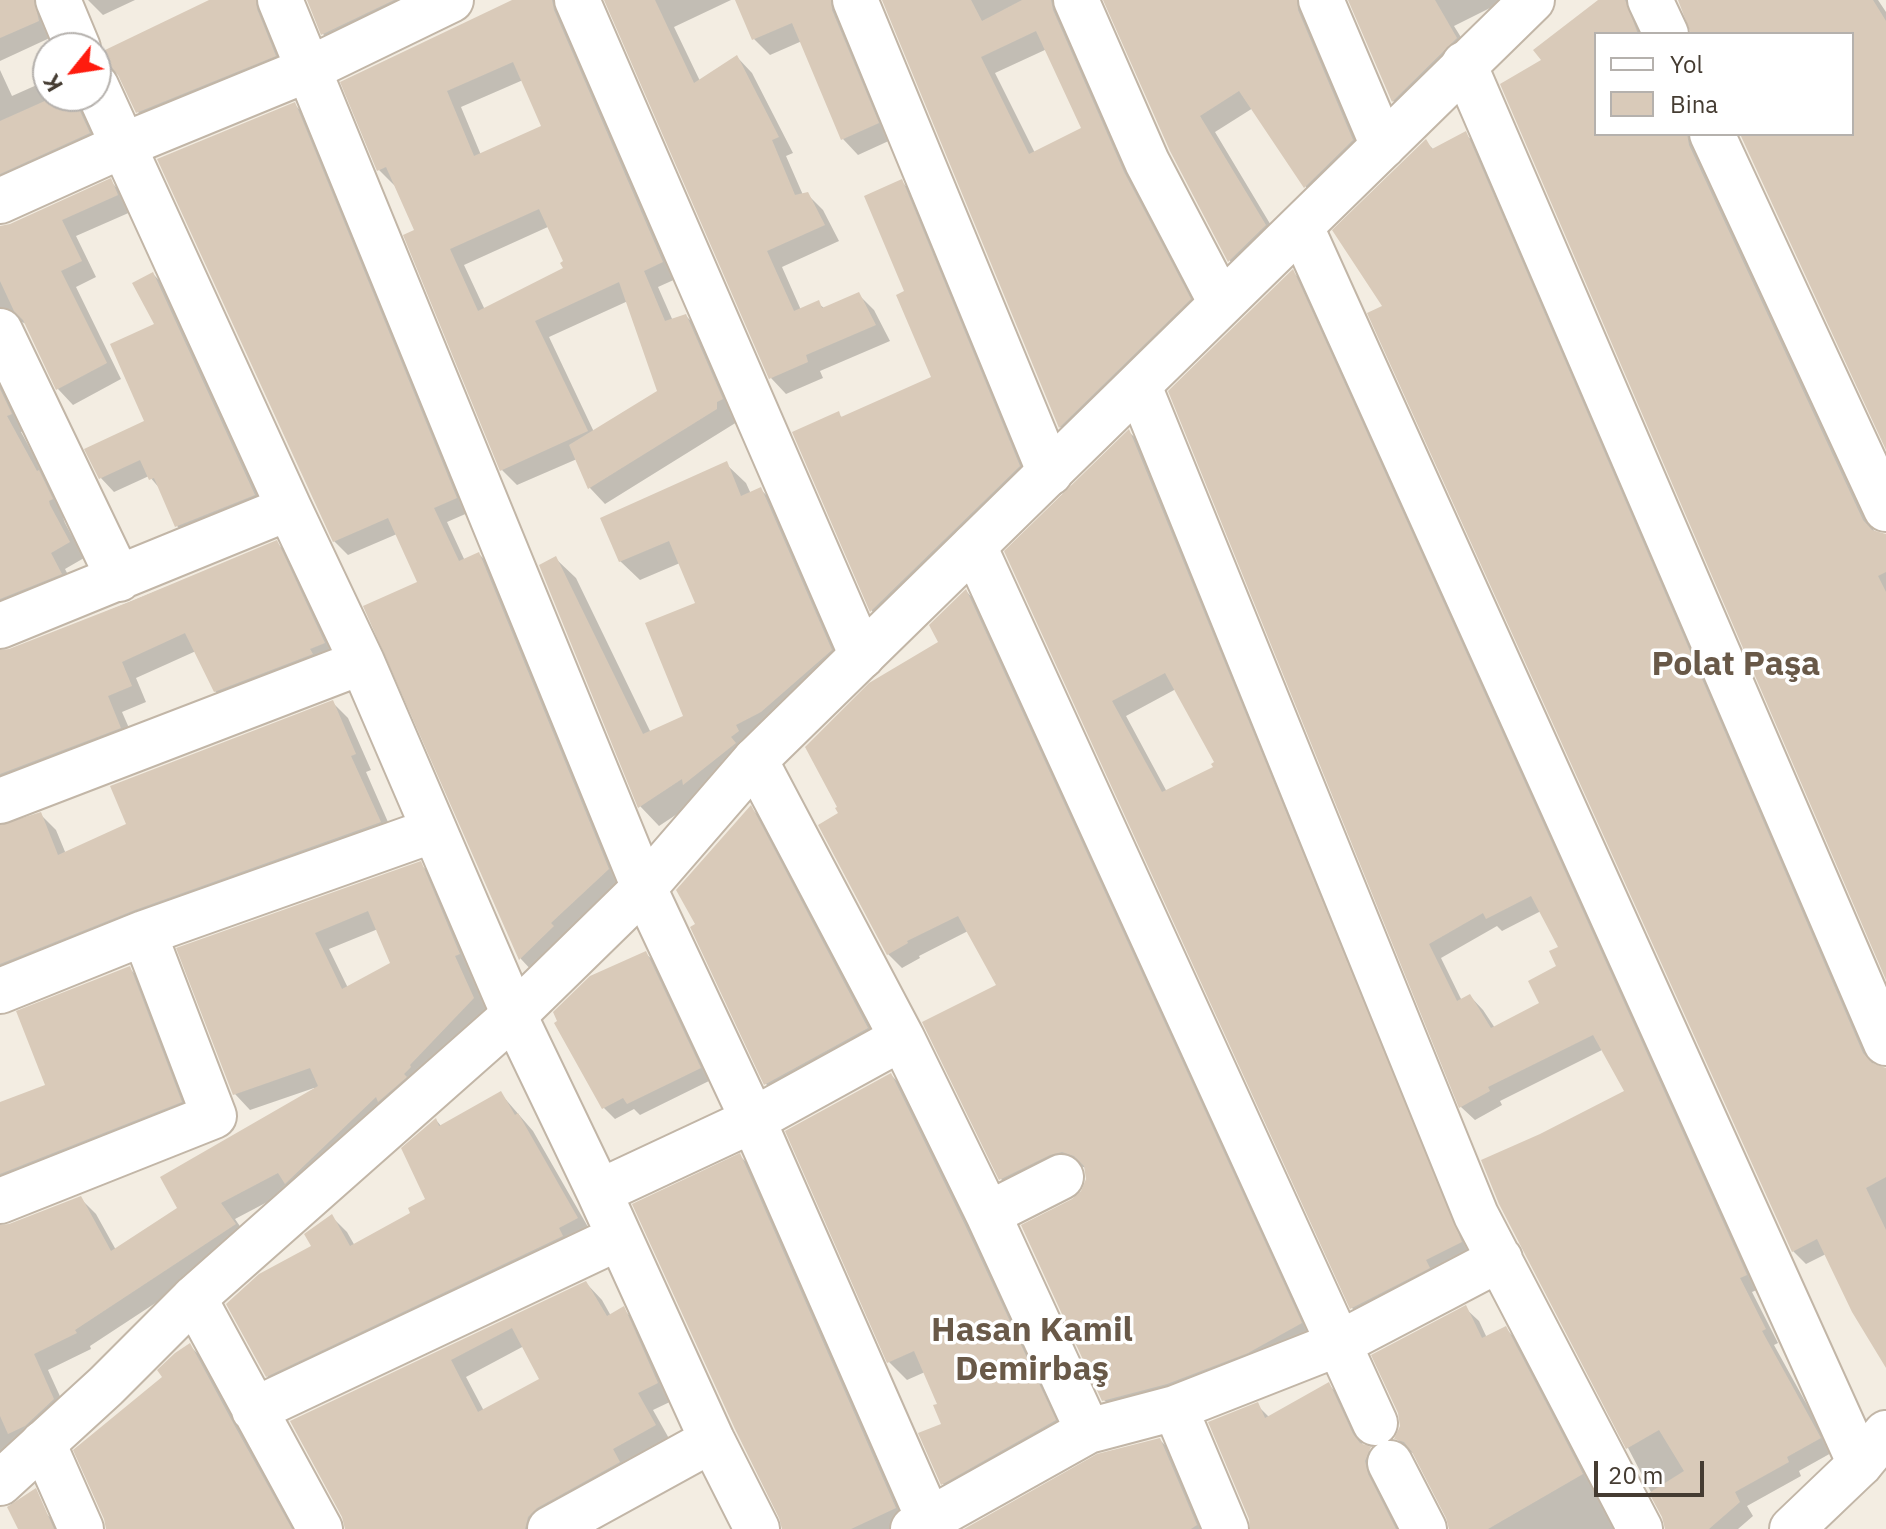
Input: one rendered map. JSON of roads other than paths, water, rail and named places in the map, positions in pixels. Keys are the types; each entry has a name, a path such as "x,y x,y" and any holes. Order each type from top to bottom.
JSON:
{"street":[{"path":"58,0 71,32"},
{"path":"280,0 644,888 753,1120 925,1526 1088,1431 1175,1408 1338,1344 1500,1259"},
{"path":"0,201 124,145 309,69 451,0"},
{"path":"577,0 862,656"},
{"path":"855,0 1050,473"},
{"path":"1076,0 1147,162 1221,303"},
{"path":"1321,0 1383,146"},
{"path":"3,1469 43,1443 106,1386 194,1298 514,1015 644,888 755,760 1532,0"},
{"path":"1650,0 1665,32"},
{"path":"1464,64 1886,1043"},
{"path":"108,112 362,662 514,1015 712,1440 757,1529"},
{"path":"1713,136 1886,509"},
{"path":"1301,227 1873,1449 1792,1529"},
{"path":"0,331 119,579"},
{"path":"1139,386 1476,1215 1640,1529"},
{"path":"0,626 289,508"},
{"path":"974,546 1424,1529"},
{"path":"0,801 362,662"},
{"path":"755,760 902,1038 988,1214 1088,1431"},
{"path":"0,991 144,933 434,830"},
{"path":"0,1201 214,1116 144,933"},
{"path":"599,1192 753,1120 902,1038"},
{"path":"988,1214 1061,1177"},
{"path":"254,1410 618,1238"},
{"path":"194,1298 320,1529"},
{"path":"1175,1408 1226,1529"},
{"path":"550,1529 712,1440"},
{"path":"43,1443 81,1529"}],"district":[{"name":"Polat Paşa","path":"1736,665"},
{"name":"Hasan Kamil Demirbaş","path":"1032,1350"}]}
